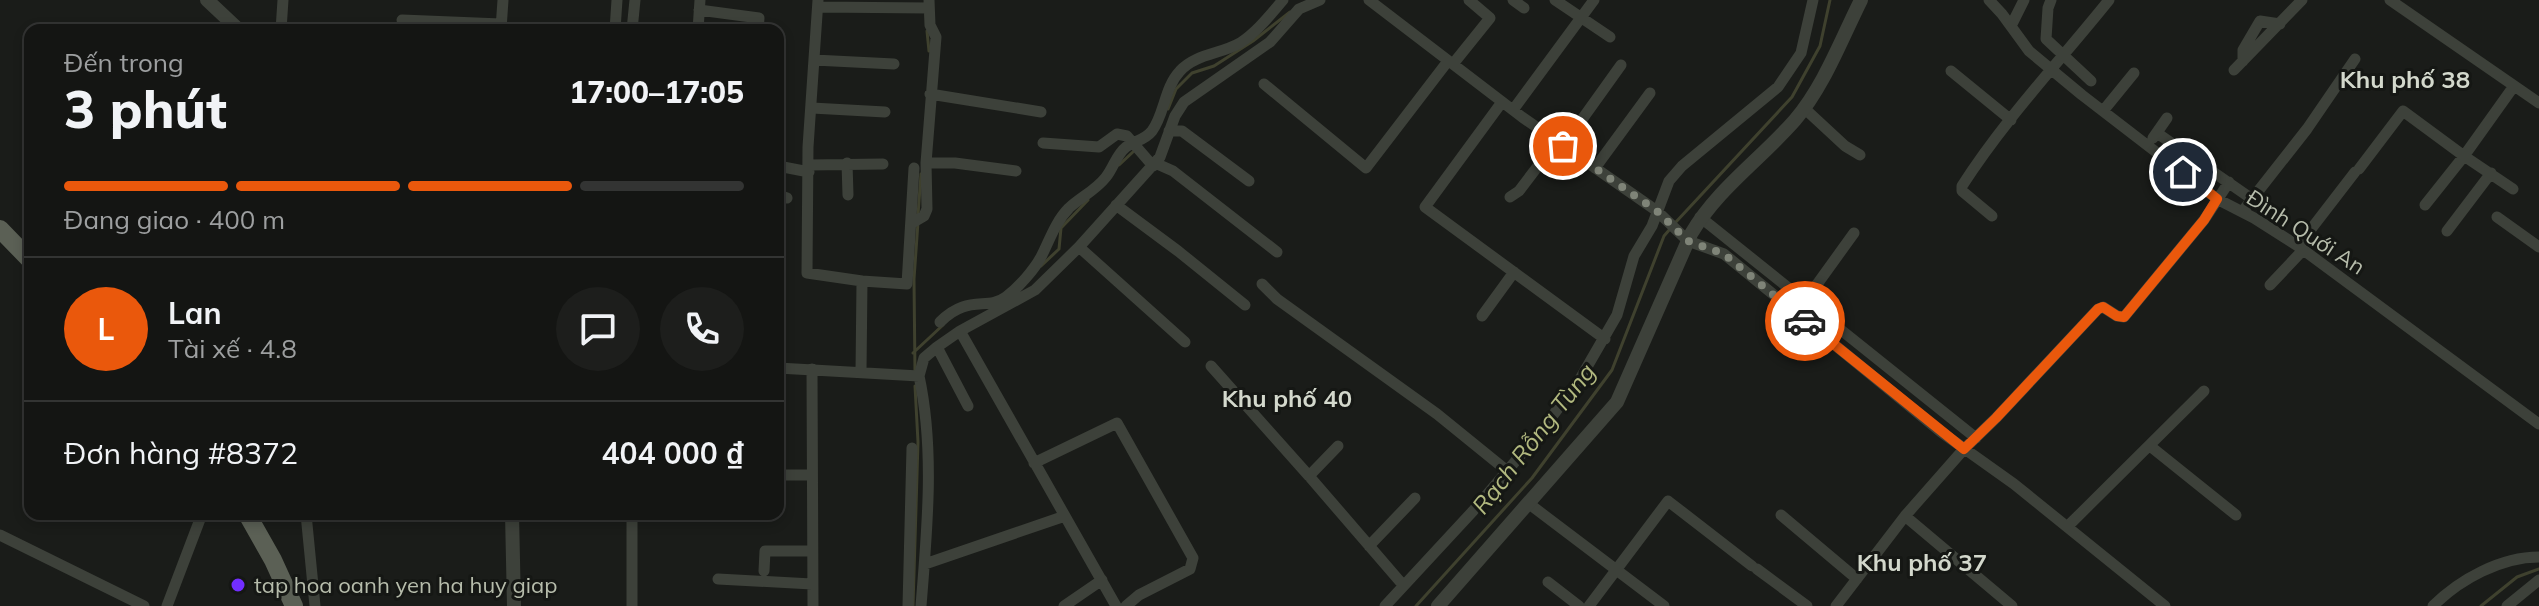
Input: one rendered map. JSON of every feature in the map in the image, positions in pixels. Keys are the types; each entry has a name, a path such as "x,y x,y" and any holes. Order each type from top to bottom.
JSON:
{"main road":[{"path":"0,229 24,254"},
{"path":"250,520 281,575 294,606"}],"street":[{"path":"207,0 233,24"},
{"path":"281,24 283,0"},
{"path":"501,24 503,0"},
{"path":"615,24 617,0"},
{"path":"633,24 635,0"},
{"path":"940,322 959,307 1006,297 1035,266 1054,229 1069,209 1108,175 1115,158 1151,132 1167,90 1181,69 1196,59 1220,53 1241,42 1283,0"},
{"path":"914,375 924,358 937,347 1035,290 1079,247 1152,163 1184,102 1270,42 1299,9 1320,0"},
{"path":"1264,84 1366,168 1490,18 1469,0"},
{"path":"1513,0 1524,8"},
{"path":"1555,0 1610,37"},
{"path":"1513,110 1594,0"},
{"path":"1385,606 1473,511 1542,430 1605,339 1617,315 1634,256 1659,213 1669,181 1682,166 1778,87 1791,71 1801,53 1813,0"},
{"path":"1438,606 1617,402 1687,237 1715,199 1804,108 1820,83 1861,0"},
{"name":"Đình Quới An","path":"1989,0 2029,51 2217,199 2300,248 2539,424"},
{"path":"2011,26 2024,0"},
{"path":"2051,0 2046,39 2091,81"},
{"path":"1992,216 1962,188 2035,87 2053,71 2109,0"},
{"path":"2234,70 2243,61 2243,50 2260,21 2280,24 2302,0"},
{"path":"2390,0 2539,103"},
{"path":"1374,1 1502,102 1659,213 1687,237 1724,254 1964,449 2014,484 2165,606"},
{"path":"818,3 923,6 936,37 920,166 927,209 917,220 907,284 807,273 818,3"},
{"path":"700,5 759,18 758,24"},
{"path":"402,20 459,24"},
{"path":"2242,212 2307,129 2355,59"},
{"path":"814,60 894,64"},
{"path":"1510,197 1519,191 1560,144 1621,65"},
{"path":"1951,71 2011,120"},
{"path":"2103,111 2134,73"},
{"path":"2425,205 2514,86"},
{"path":"1595,168 1650,93"},
{"path":"930,94 1041,112"},
{"path":"1502,102 1425,207 1605,339"},
{"path":"812,108 885,112"},
{"path":"1804,108 1845,146 1860,155"},
{"path":"2270,285 2403,111 2513,189"},
{"path":"2148,145 2167,118"},
{"path":"1169,131 1182,131 1249,181"},
{"path":"2157,133 2252,199"},
{"path":"1043,143 1099,147 1117,134 1127,136 1152,163 1173,171 1277,252"},
{"path":"847,163 848,195"},
{"path":"920,166 955,163 1016,171"},
{"path":"784,166 883,164"},
{"path":"2447,231 2491,173"},
{"path":"1842,604 1905,516 1964,449 2098,309 2103,307 2124,317 2204,220 2229,182"},
{"path":"1116,205 1245,305"},
{"path":"1700,217 1976,438"},
{"path":"2497,217 2539,247"},
{"path":"1805,301 1854,233"},
{"path":"1079,247 1185,342"},
{"path":"1482,316 1514,272"},
{"path":"861,372 862,281"},
{"path":"1262,284 1277,299 1437,414 1506,470"},
{"path":"960,331 1116,606"},
{"path":"937,347 968,406"},
{"path":"1211,366 1403,585"},
{"path":"784,368 914,375"},
{"path":"812,369 813,606"},
{"path":"908,606 918,568 928,465 924,397 914,375"},
{"path":"2067,527 2204,391"},
{"path":"1034,463 1117,423 1193,558 1190,569 1139,595 1126,606"},
{"path":"1309,476 1338,446"},
{"path":"2150,446 2236,515"},
{"path":"912,448 921,606"},
{"path":"784,475 811,475"},
{"path":"1369,546 1415,498"},
{"path":"1589,606 1668,501 1807,606"},
{"path":"1528,503 1664,606"},
{"path":"1781,515 1857,579"},
{"path":"918,568 1065,516"},
{"path":"1905,516 2012,606"},
{"path":"167,606 200,520"},
{"path":"307,520 315,606"},
{"path":"512,520 514,606"},
{"path":"632,520 632,606"},
{"path":"0,535 144,606"},
{"path":"764,571 765,551 812,551"},
{"path":"2433,606 2465,581 2495,566 2513,559 2539,557"},
{"path":"718,579 812,584"},
{"path":"1064,606 1102,580"},
{"path":"2507,606 2539,580"},
{"path":"1548,582 1579,606"}],"waterway":[{"name":"Rạch Rỗng Tùng","path":"1675,223 1792,97 1820,46 1830,0"},
{"path":"1168,109 1176,89 1192,73 1214,66 1290,12"},
{"path":"927,31 929,51"},
{"path":"1119,165 1134,151"},
{"path":"918,215 921,174"},
{"path":"1041,266 1059,249 1061,228 1088,200"},
{"path":"915,374 914,279 918,222"},
{"name":"Rạch Rỗng Tùng","path":"1416,606 1532,478 1612,370 1664,236 1670,229"},
{"path":"913,353 943,325"},
{"path":"913,606 918,442 915,386"},
{"path":"2481,606 2517,577 2539,569"}],"way so far":[{"path":"1563,146 1657,211 1688,241 1724,254 1805,321"}],"place":[{"name":"tap hoa oanh yen ha huy giap","path":"238,585"}],"district":[{"name":"Khu phố 38","path":"2405,80"},
{"name":"Khu phố 40","path":"1287,399"},
{"name":"Khu phố 37","path":"1922,563"}],"route":[{"path":"1805,321 1964,449 2098,309 2103,307 2124,317 2204,220 2217,199 2183,172"}]}
